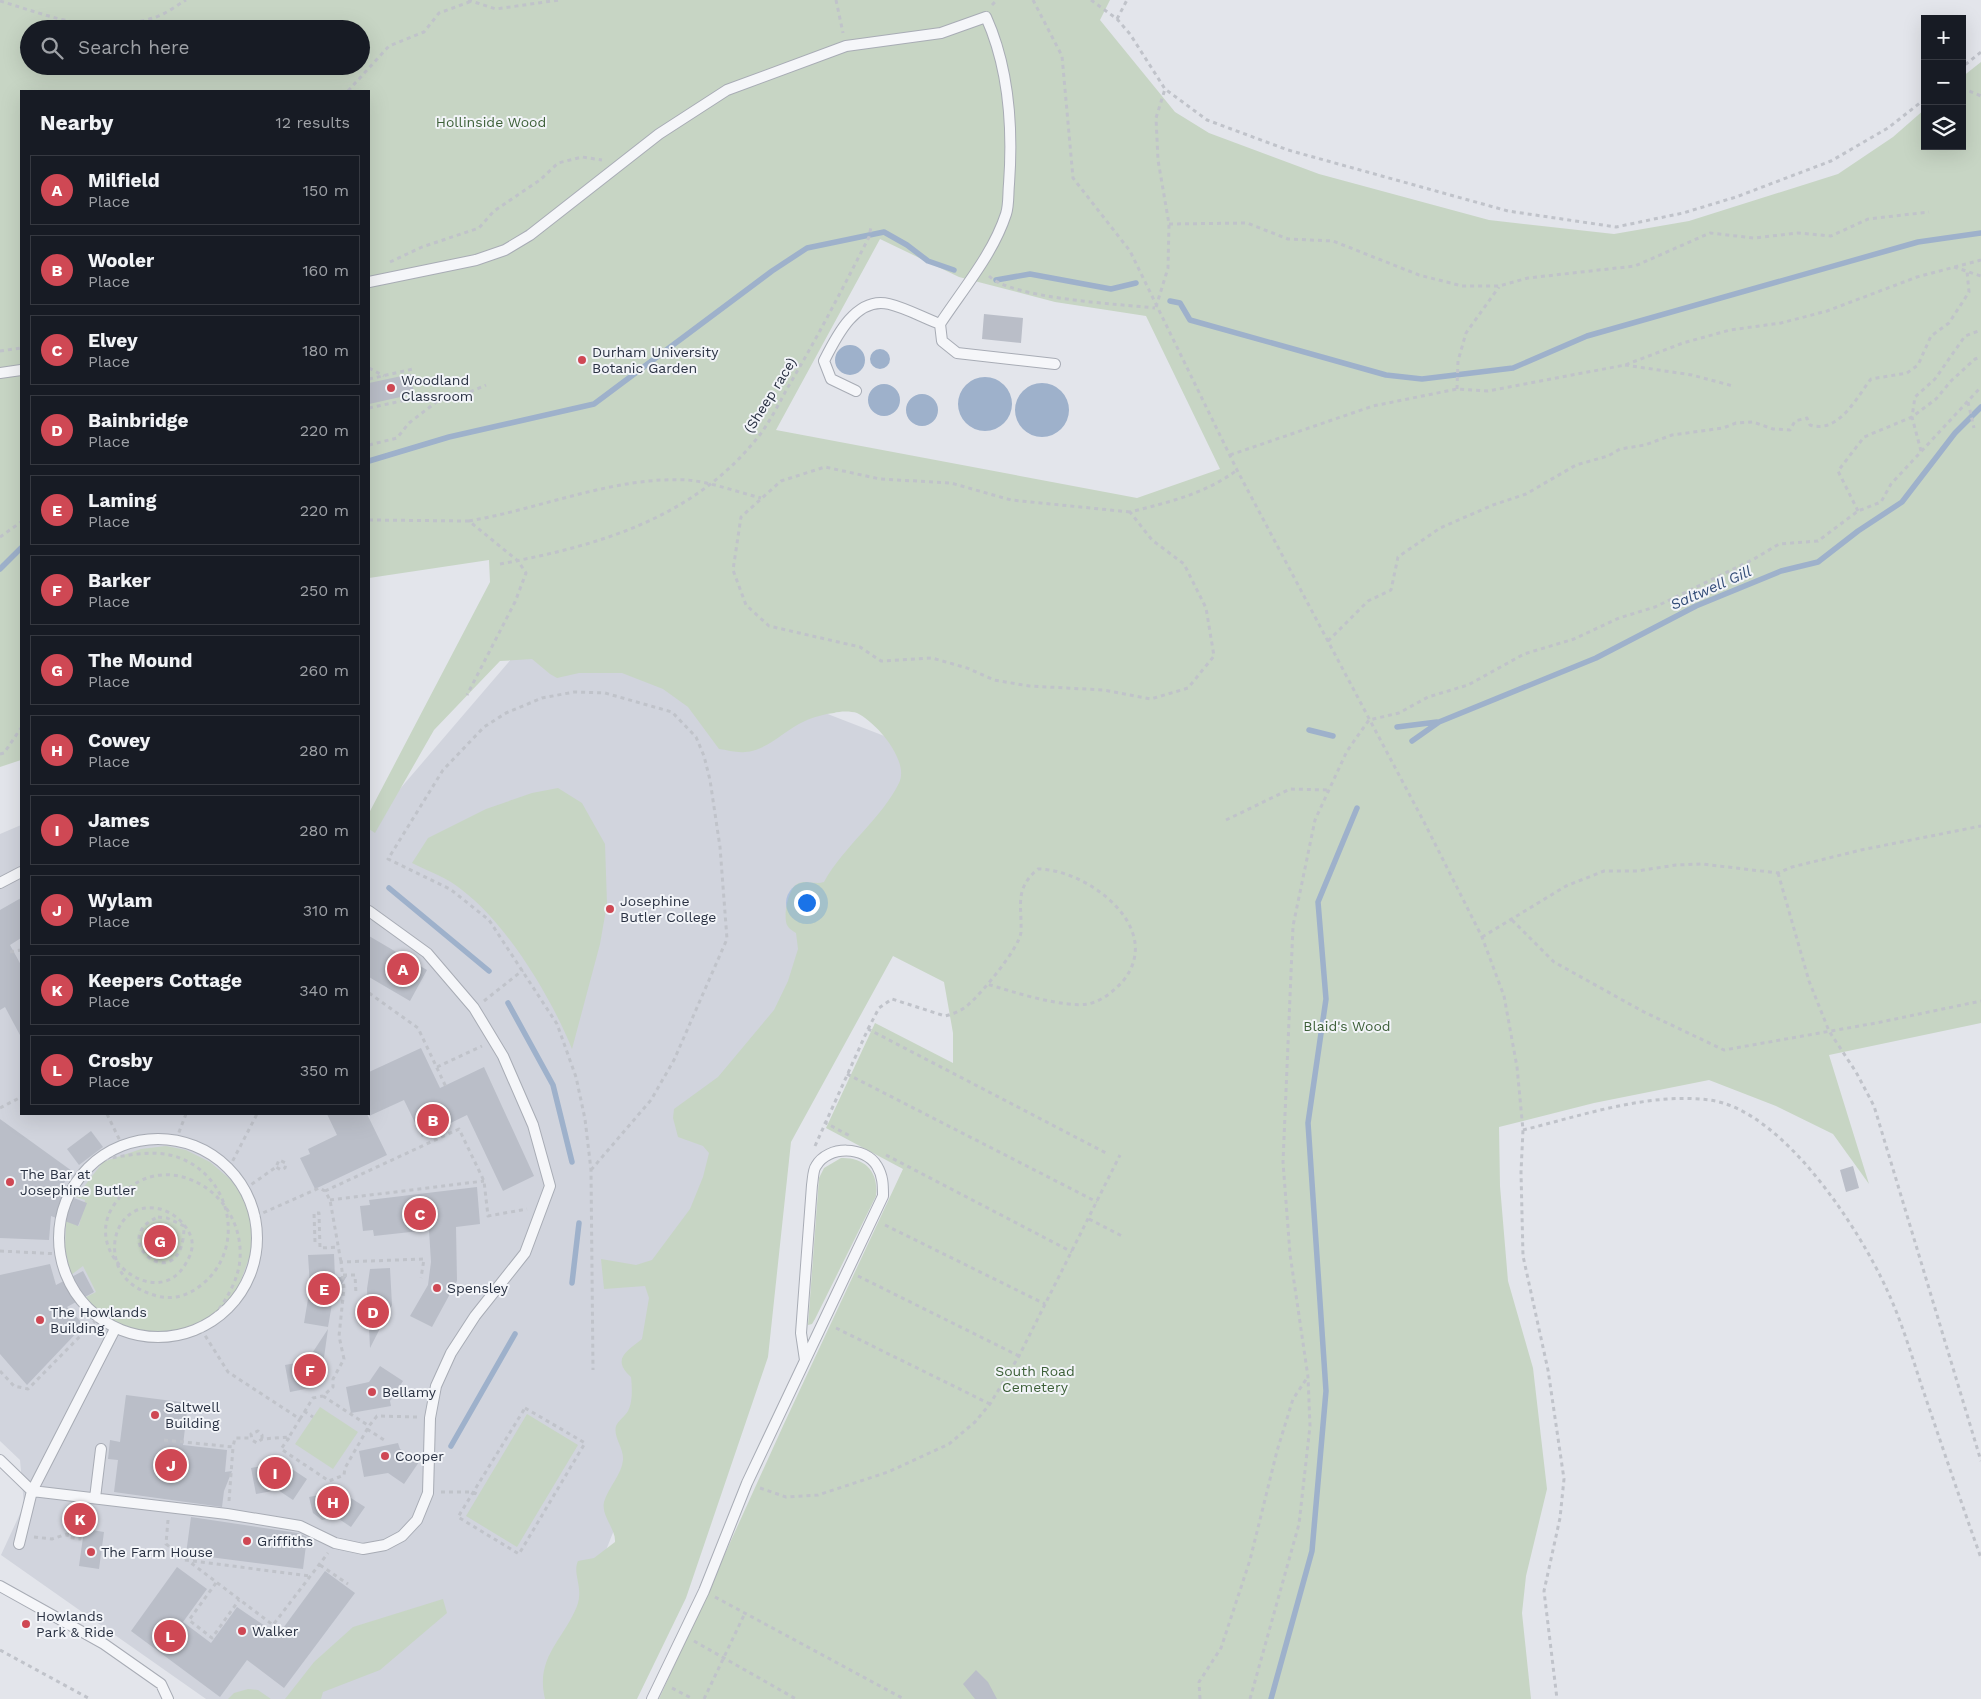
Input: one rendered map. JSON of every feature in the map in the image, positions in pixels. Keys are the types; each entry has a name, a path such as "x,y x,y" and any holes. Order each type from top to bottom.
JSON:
{"lane":[{"path":"370,282 476,260 505,250 530,235 659,134 727,90 846,46 941,33 986,16 994,35 1006,84 1012,145 1007,213 981,263 940,324 942,341 957,353 1056,364"},
{"path":"856,391 831,379 824,361 836,338 861,308 875,303 889,304 940,324"},
{"path":"0,374 20,370"},
{"path":"0,882 20,872"},
{"path":"0,1460 32,1491 228,1514 300,1526 335,1543 363,1549 385,1545 402,1536 417,1520 428,1493 430,1418 436,1386 451,1353 475,1316 525,1253 550,1186 544,1158 533,1125 503,1056 474,1008 427,953 370,912"},
{"path":"156,1138 176,1140 202,1149 229,1168 245,1189 256,1216 257,1255 248,1284 230,1308 203,1328 158,1339 115,1329 98,1318 70,1285 60,1254 59,1228 66,1200 88,1168 97,1160 122,1145 156,1138"},
{"path":"652,1699 704,1591 747,1483 883,1196 882,1178 876,1164 867,1155 851,1150 826,1156 816,1166 812,1185 801,1333 805,1360"},
{"path":"20,1539 32,1491 115,1329"},
{"path":"95,1498 101,1449"},
{"path":"0,1586 104,1644 161,1684 168,1699"}],"path":[{"path":"142,20 153,18 186,0"},
{"path":"370,67 389,46 424,32 439,13 470,1 496,9 559,0"},
{"path":"836,0 846,46"},
{"path":"1033,0 1062,56 1073,178 1130,251 1156,308 1237,470 1424,822 1482,937 1504,996 1512,1030 1523,1130 1521,1172 1524,1256 1548,1370 1564,1479 1560,1518 1544,1591 1557,1699"},
{"path":"1091,0 1117,19 1130,34 1165,89 1207,120 1288,150 1508,211 1616,227 1683,213 1736,197 1830,161 1888,128 1921,101"},
{"path":"1117,19 1127,0"},
{"path":"0,1 62,20"},
{"path":"1966,64 1981,52"},
{"path":"349,90 363,75"},
{"path":"1156,308 1168,268 1169,224 1156,140 1156,118 1165,89"},
{"path":"1966,90 1981,96"},
{"path":"380,280 389,263 422,247 479,228 494,211 540,180 558,163 582,157 618,165"},
{"path":"1169,224 1247,223 1288,239 1333,241 1419,275 1462,286 1499,286 1528,278 1635,266 1710,233 1754,238 1798,233 1831,236 1868,219 1929,212"},
{"name":"(Sheep race)","path":"500,564 619,535 691,499 711,485 755,442 770,418 819,334 869,237 871,227"},
{"path":"1230,455 1373,406 1457,390 1488,391 1625,365 1692,340 1730,330 1781,323 1827,311 1917,277 1981,260"},
{"path":"981,263 986,274 996,282 1046,296 1156,308"},
{"path":"1954,267 1981,276"},
{"path":"1328,641 1368,601 1391,590 1398,557 1440,528 1493,505 1526,494 1576,465 1672,435 1723,428 1736,423 1754,422 1773,428 1790,430 1795,421 1807,418 1810,425 1818,427 1830,426 1839,420 1871,379 1907,373 1918,365 1931,336 1949,322 1968,292 1967,271"},
{"path":"1457,390 1458,361 1466,333 1499,286"},
{"path":"1921,452 1912,416 1915,397 1935,379 1966,336 1981,330"},
{"path":"0,351 20,348"},
{"path":"1858,511 1838,471 1864,437 1912,416 1936,399 1951,381 1975,359 1981,357"},
{"path":"1625,365 1708,378 1733,386"},
{"path":"370,368 385,376"},
{"path":"370,379 413,369"},
{"path":"370,408 420,398 454,399 486,385"},
{"path":"1250,1699 1299,1524 1310,1426 1308,1377 1290,1254 1283,1162 1293,926 1314,820 1347,750 1369,720 1400,713 1428,697 1468,685 1524,654 1574,639 1619,618 1654,607 1754,559 1779,544 1818,542 1858,511 1881,502 1890,484 1981,387"},
{"path":"370,445 397,438 409,423 439,400"},
{"path":"1968,402 1974,428"},
{"path":"1130,512 1152,540 1184,564 1206,608 1214,656 1188,688 1151,699 1104,690 1029,686 994,680 967,668 932,658 881,662 860,647 769,626 746,605 733,570 742,517 781,481 825,467 880,480 951,483 1011,500 1130,512 1192,495 1218,484 1237,470"},
{"path":"370,520 468,521 505,514 594,491 643,483 686,480 761,498"},
{"path":"467,695 515,602 526,573 518,561 494,539 468,521"},
{"path":"0,537 20,523"},
{"path":"591,1170 651,1100 674,1060 727,939 720,847 710,780 704,756 696,737 672,712 604,692 574,692 542,698 506,713 484,727 443,770 388,859 450,889 489,920 557,1024 576,1077 585,1119 591,1170 592,1370"},
{"path":"0,754 4,753 20,729"},
{"path":"1226,820 1290,789 1328,790"},
{"path":"1482,937 1566,886 1604,871 1636,871 1676,865 1702,864 1778,873 1792,867 1861,850 1981,826"},
{"path":"816,1166 812,1154 824,1122 879,1008 892,999 945,1016 968,1006 988,984 1018,943 1021,932 1021,891 1028,877 1038,869 1052,869 1083,881 1118,907 1130,922 1135,941 1134,956 1127,975 1115,990 1088,1004 1065,1003 988,984"},
{"path":"1778,873 1809,982 1829,1031 1856,1072 1874,1106 1981,1460"},
{"path":"1512,920 1554,962 1644,1012 1724,1050 1949,1009 1981,1001"},
{"path":"10,952 20,950"},
{"path":"474,1008 523,970"},
{"path":"370,993 418,1028 446,1087"},
{"path":"868,1029 1108,1154"},
{"path":"437,1067 493,1040"},
{"path":"847,1074 1097,1202"},
{"path":"0,1108 20,1097"},
{"path":"1523,1130 1647,1102 1710,1100 1741,1111 1770,1128 1791,1148 1829,1194 1858,1236 1888,1290 1981,1558"},
{"path":"107,1115 122,1145"},
{"path":"176,1140 186,1115"},
{"path":"229,1168 256,1115"},
{"path":"824,1122 851,1136"},
{"path":"325,1192 459,1129 484,1181 488,1216 542,1207"},
{"path":"877,1150 1072,1252"},
{"path":"97,1160 150,1153 174,1156 194,1165 214,1184 239,1231 240,1260 234,1282 225,1302 203,1328 228,1372 300,1419"},
{"path":"747,1483 786,1497 818,1496 888,1472 949,1444 975,1422 990,1404 1019,1356 1120,1155"},
{"path":"245,1189 276,1168"},
{"path":"180,1175 196,1181 227,1207 227,1240 219,1268 206,1282 189,1294 163,1298 140,1291 124,1276 116,1263 108,1251 106,1229 108,1219 111,1210 124,1192 139,1181 180,1175"},
{"path":"330,1200 484,1181"},
{"path":"256,1216 319,1188 325,1192 330,1200 343,1275 339,1336 344,1359 333,1379 333,1386 322,1396 313,1398 281,1449 329,1481 344,1475 345,1468 377,1416 430,1418"},
{"path":"146,1207 157,1208 173,1214 184,1226 191,1236 193,1246 182,1270 172,1278 159,1282 147,1282 136,1278 116,1263 114,1245 117,1232 124,1219 134,1212 146,1207"},
{"path":"314,1242 314,1213 318,1213 320,1248 339,1247"},
{"path":"158,1217 167,1218 184,1226 184,1244 179,1255 170,1262 159,1263 149,1260 138,1240 141,1229 148,1221 158,1217"},
{"path":"872,1218 1045,1304"},
{"path":"1089,1219 1124,1237"},
{"path":"0,1251 60,1254"},
{"path":"341,1262 424,1259 421,1278"},
{"path":"847,1270 1019,1356"},
{"path":"343,1275 355,1275 356,1294"},
{"path":"0,1371 14,1386 28,1390 98,1318"},
{"path":"823,1321 990,1404"},
{"path":"1200,1699 1199,1682 1221,1648 1248,1569 1277,1452 1293,1399 1308,1377"},
{"path":"322,1396 384,1440"},
{"path":"525,1408 585,1443 519,1554 458,1517 473,1492 525,1408"},
{"path":"304,1411 313,1417"},
{"path":"251,1438 251,1434 256,1431 261,1433 262,1439"},
{"path":"228,1514 235,1438 251,1438 255,1442 262,1439 289,1437"},
{"path":"164,1440 233,1447"},
{"path":"428,1493 473,1492 479,1495"},
{"path":"73,1496 67,1537 80,1539 80,1536"},
{"path":"170,1507 166,1544 273,1625 335,1543"},
{"path":"20,1539 52,1539 68,1533"},
{"path":"185,1560 310,1576"},
{"path":"320,1565 348,1584"},
{"path":"216,1583 189,1620 212,1638 240,1600"},
{"path":"704,1591 904,1699"},
{"path":"704,1699 744,1613"},
{"path":"682,1634 796,1699"},
{"path":"0,1650 90,1699"},
{"path":"661,1681 693,1699"}],"shaded area":[{"path":"555,608 923,751 547,1699 206,1699 1,1555 24,1505 20,1460 0,1441 0,834 20,825 20,1115 370,1115 370,824"}],"green space":[{"path":"0,0 1110,0 1100,20 1175,112 1209,133 1319,174 1489,220 1614,234 1689,221 1838,174 1893,137 1921,112 1921,150 1966,150 1966,74 1981,62 1981,1023 1829,1055 1869,1184 1833,1134 1776,1106 1709,1080 1594,1103 1499,1127 1500,1186 1508,1281 1533,1368 1547,1489 1526,1576 1522,1613 1531,1699 659,1699 783,1426 903,1169 826,1128 875,1023 953,1063 953,1033 944,982 893,956 791,1142 768,1357 686,1598 637,1699 545,1699 543,1684 547,1660 571,1618 579,1599 576,1571 578,1561 594,1558 615,1542 615,1537 606,1517 604,1502 623,1460 615,1430 616,1426 630,1407 631,1377 625,1371 622,1360 623,1356 642,1339 649,1298 645,1286 604,1289 601,1259 636,1265 652,1260 690,1209 703,1177 709,1153 703,1146 678,1137 673,1118 674,1109 718,1077 774,1010 788,981 798,949 796,933 789,928 786,921 787,903 791,891 800,883 824,882 842,856 892,796 899,783 901,774 900,764 896,754 882,733 857,713 839,712 815,717 797,725 762,748 735,752 719,749 688,707 663,689 622,673 579,673 557,678 532,659 500,661 434,730 375,833 370,830 370,811 490,582 489,560 370,578 370,90 20,90 20,760 0,767","holes":["880,239 959,277 1055,302 1146,316 1220,469 1137,498 776,430"]},
{"path":"558,788 582,803 605,844 607,904 600,944 572,1049 540,985 495,922 479,904 456,886 444,878 412,863 428,838 486,809 532,793"},
{"path":"166,1146 186,1150 210,1162 231,1180 245,1199 251,1220 252,1250 237,1291 205,1323 165,1336 129,1329 108,1320 84,1298 96,1292 83,1266 71,1275 65,1249 66,1221 79,1226 85,1200 76,1197 103,1162 141,1149"},
{"path":"841,1158 857,1160 869,1168 875,1180 876,1196 815,1319 812,1324 808,1325 819,1178 824,1168"},
{"path":"320,1407 358,1432 333,1469 295,1444"},
{"path":"527,1414 578,1445 517,1547 466,1516"},
{"path":"443,1599 447,1613 380,1670 323,1692 321,1699 285,1699 314,1662 353,1627"},
{"path":"248,1689 258,1690 271,1699 228,1699 234,1693"}],"water":[{"path":"850,345 856,346 864,354 864,366 856,374 850,375 844,374 836,366 835,360 836,354 844,346"},
{"path":"880,349 887,352 890,359 887,366 880,369 873,366 870,359 873,352"},
{"path":"985,377 995,379 1004,385 1010,394 1012,404 1010,414 1004,423 995,429 985,431 975,429 966,423 960,414 958,404 960,394 966,385 975,379"},
{"path":"1042,383 1052,385 1061,391 1067,400 1069,410 1067,420 1061,429 1052,435 1042,437 1032,435 1023,429 1017,420 1015,410 1017,400 1023,391 1032,385"},
{"path":"884,384 890,385 895,389 899,394 899,406 895,411 890,415 884,416 878,415 873,411 869,406 868,400 869,394 873,389 878,385"},
{"path":"922,394 928,395 933,399 937,404 937,416 933,421 928,425 922,426 916,425 911,421 907,416 906,410 907,404 911,399 916,395"}],"building":[{"path":"984,314 1023,318 1021,343 982,339"},
{"name":"Woodland Classroom","path":"411,374 414,394 370,404 370,383"},
{"path":"20,899 20,939 10,945 20,963 20,1035 5,1007 0,1010 0,910"},
{"path":"370,937 427,970 410,1001 370,978"},
{"path":"421,1048 440,1088 484,1067 534,1176 503,1191 467,1115 422,1137 404,1100 369,1116 370,1072"},
{"path":"327,1115 367,1115 387,1155 315,1189 300,1158 310,1154 308,1149 337,1135"},
{"path":"0,1119 72,1171 58,1192 87,1203 78,1226 51,1216 49,1240 0,1238"},
{"path":"91,1131 103,1147 79,1165 67,1149"},
{"path":"1853,1166 1859,1188 1846,1192 1840,1170"},
{"path":"477,1187 480,1224 456,1227 457,1281 432,1327 410,1316 428,1285 431,1262 429,1230 374,1236 373,1230 363,1231 360,1206 370,1205 369,1200"},
{"path":"334,1254 335,1278 347,1276 333,1298 328,1327 304,1323 310,1287 308,1255"},
{"name":"The Howlands Building","path":"50,1264 56,1285 83,1271 94,1292 67,1307 84,1325 27,1385 0,1354 0,1275"},
{"path":"390,1268 392,1305 370,1348 367,1289 370,1269"},
{"path":"328,1329 320,1386 290,1392 285,1365 307,1361"},
{"name":"Bellamy","path":"380,1366 403,1381 390,1401 391,1406 351,1413 346,1387 369,1382"},
{"path":"126,1395 188,1403 183,1445 227,1450 225,1472 232,1471 224,1491 222,1507 114,1492 118,1460 108,1459 110,1440 120,1442"},
{"name":"Cooper","path":"398,1443 400,1449 419,1462 404,1484 388,1473 364,1477 359,1451"},
{"path":"288,1461 289,1467 307,1479 293,1500 278,1490 256,1494 251,1468"},
{"path":"340,1491 365,1507 351,1527 336,1517 322,1520 313,1513 309,1497"},
{"name":"The Farm House","path":"74,1507 88,1508 86,1529 104,1532 99,1569 79,1566 83,1537 70,1535"},
{"name":"Griffiths","path":"191,1517 298,1533 307,1537 303,1569 186,1554"},
{"path":"177,1567 207,1589 183,1622 211,1643 237,1607 278,1635 325,1571 355,1593 284,1688 247,1660 220,1697 131,1631"},
{"path":"976,1670 988,1682 997,1699 975,1699 963,1684"}],"waterway":[{"path":"370,461 449,437 594,404 772,271 807,248 884,232 907,245 928,261 954,270"},
{"path":"1170,301 1180,303 1190,320 1386,375 1422,379 1513,368 1587,336 1918,242 1981,233"},
{"path":"996,280 1030,274 1111,289 1136,283"},
{"name":"Saltwell Gill","path":"1412,741 1439,722 1596,658 1696,606 1781,571 1818,562 1858,531 1902,502 1955,433 1981,407"},
{"path":"0,569 20,549"},
{"path":"1397,727 1437,722"},
{"path":"1309,730 1333,736"},
{"path":"1271,1699 1312,1551 1326,1391 1308,1123 1326,999 1318,902 1357,808"},
{"path":"389,888 489,971"},
{"path":"508,1003 553,1085 572,1162"},
{"path":"572,1283 579,1223"},
{"path":"451,1446 515,1334"}],"place":[{"name":"Durham University Botanic Garden","path":"582,360"},
{"name":"Woodland Classroom","path":"391,388"},
{"name":"Josephine Butler College","path":"610,909"},
{"name":"Milfield","path":"403,969"},
{"name":"Wooler","path":"433,1120"},
{"name":"The Bar at Josephine Butler","path":"10,1182"},
{"name":"Elvey","path":"420,1214"},
{"name":"The Mound","path":"160,1241"},
{"name":"Spensley","path":"437,1288"},
{"name":"Laming","path":"324,1289"},
{"name":"Bainbridge","path":"373,1312"},
{"name":"The Howlands Building","path":"40,1320"},
{"name":"Barker","path":"310,1370"},
{"name":"Bellamy","path":"372,1392"},
{"name":"Saltwell Building","path":"155,1415"},
{"name":"Cooper","path":"385,1456"},
{"name":"Wylam","path":"171,1465"},
{"name":"James","path":"275,1473"},
{"name":"Cowey","path":"333,1502"},
{"name":"Keepers Cottage","path":"80,1519"},
{"name":"Griffiths","path":"247,1541"},
{"name":"The Farm House","path":"91,1552"},
{"name":"Howlands Park & Ride","path":"26,1624"},
{"name":"Walker","path":"242,1631"},
{"name":"Crosby","path":"170,1636"}],"park label":[{"name":"Hollinside Wood","path":"491,122"},
{"name":"Blaid's Wood","path":"1347,1026"},
{"name":"South Road Cemetery","path":"1035,1379"}]}
